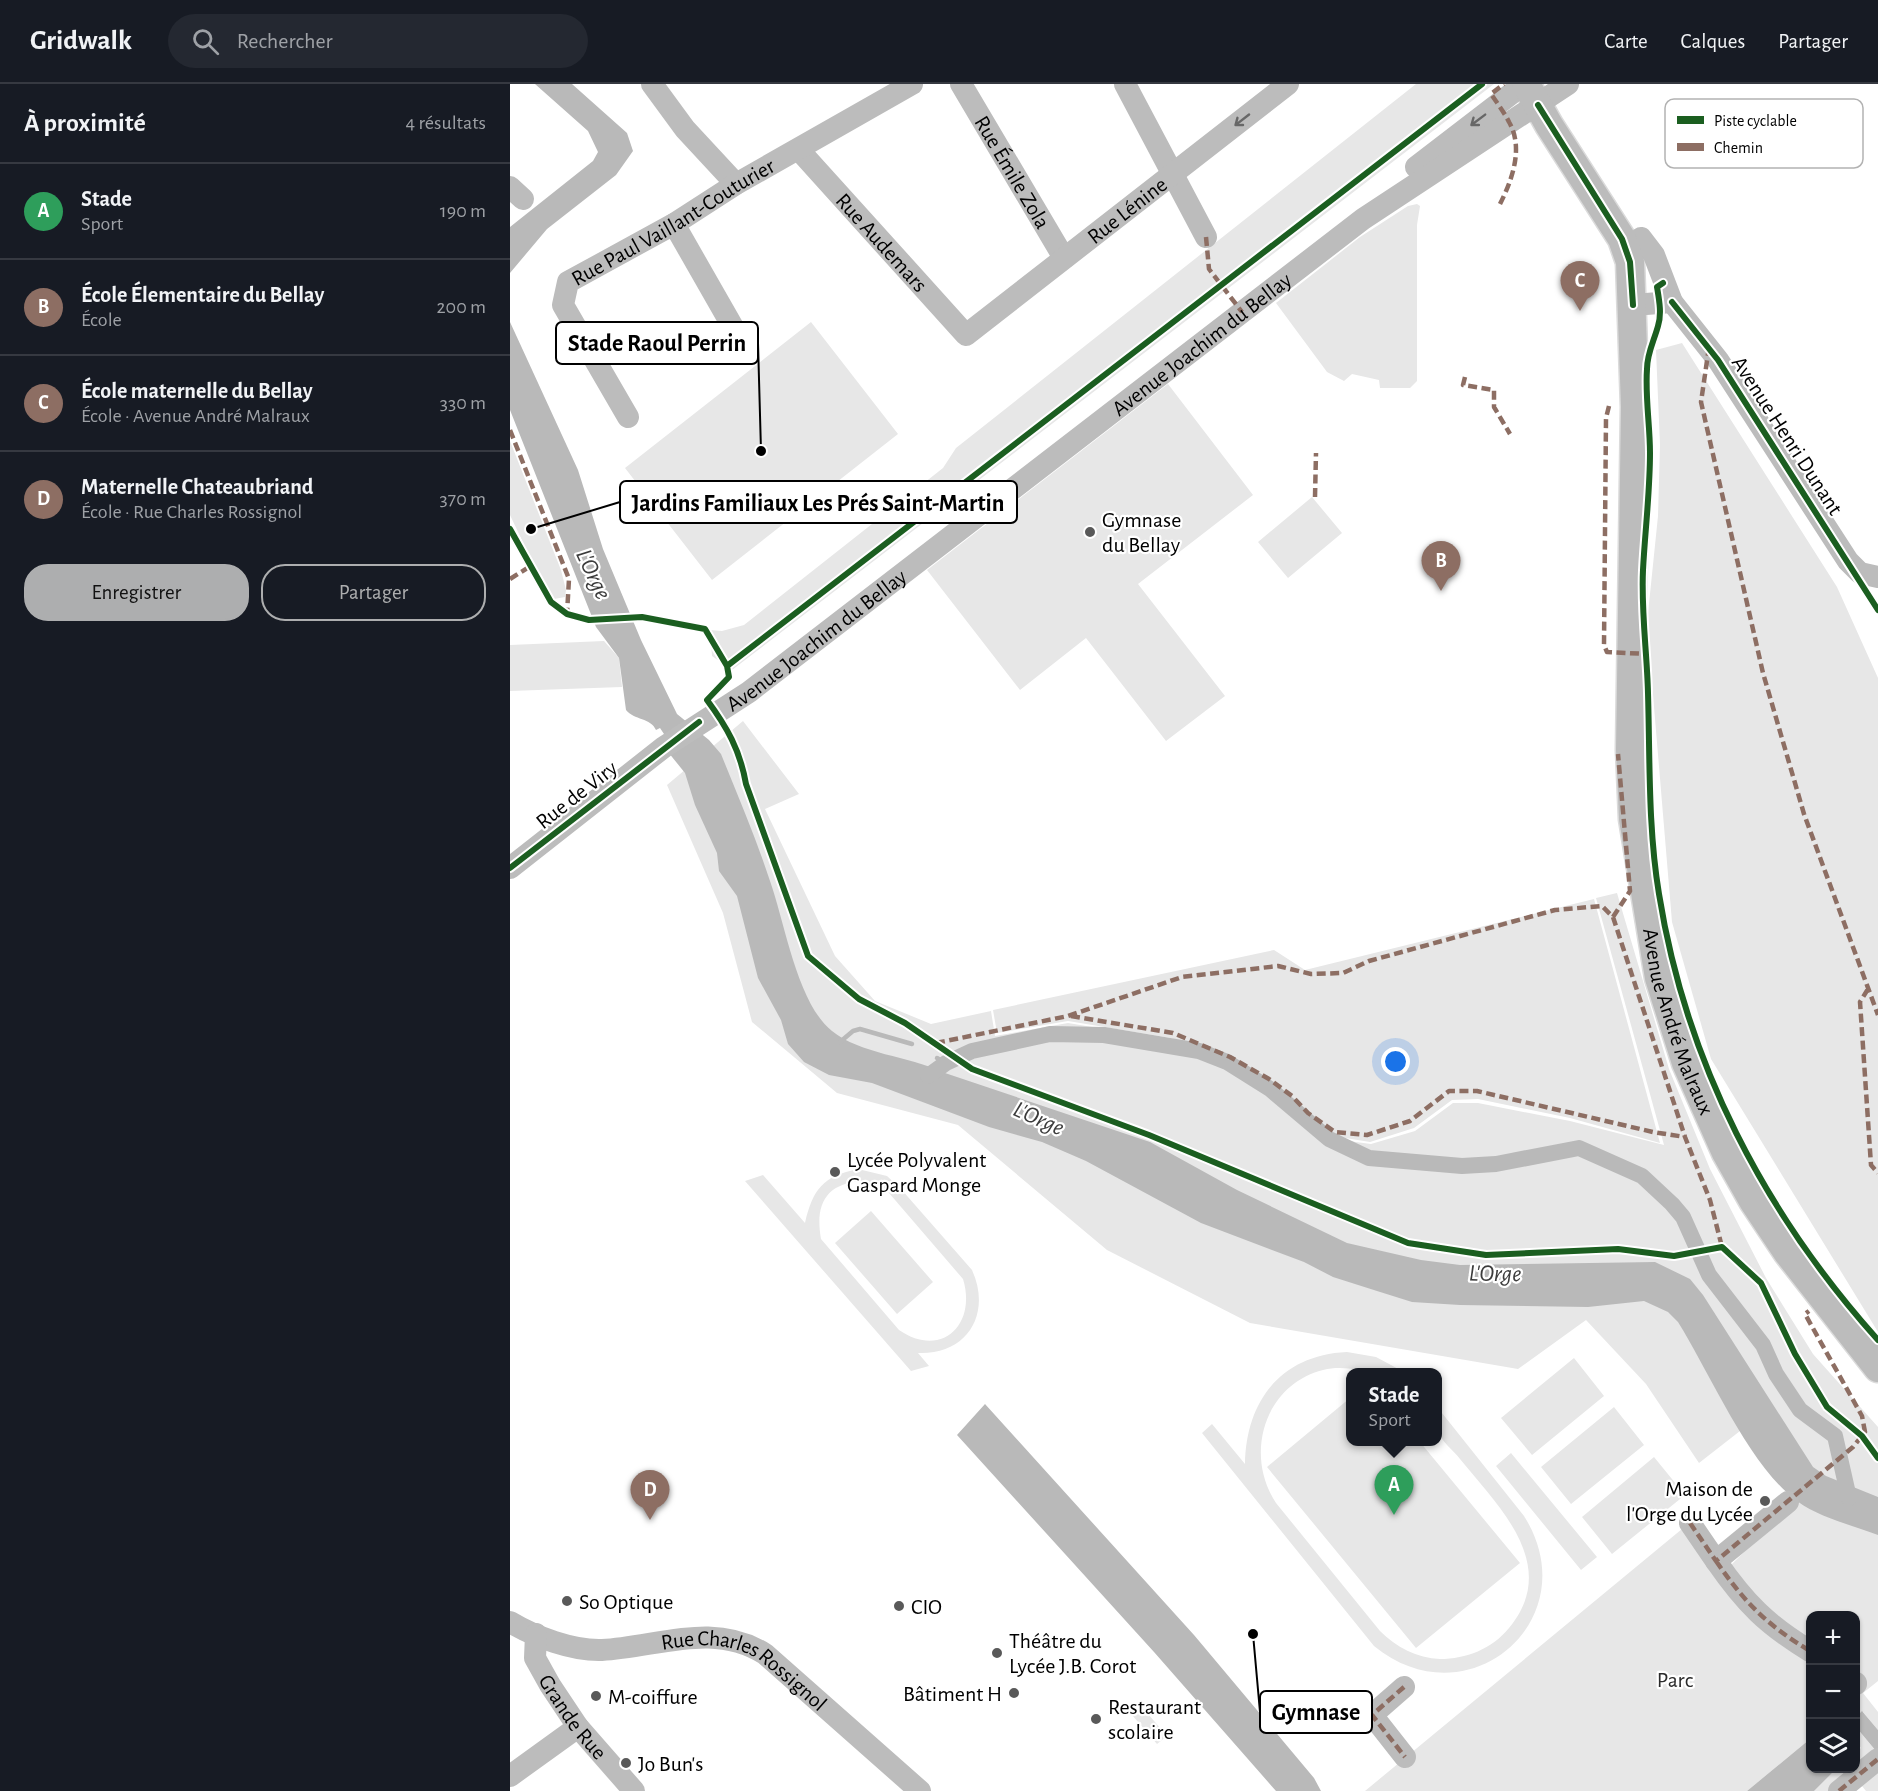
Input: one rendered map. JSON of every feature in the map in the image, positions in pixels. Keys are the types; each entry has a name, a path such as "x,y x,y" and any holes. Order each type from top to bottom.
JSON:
{"main road":[{"path":"1543,89 1641,238 1651,304"},
{"path":"1543,89 1622,239 1630,262 1651,304"},
{"name":"Avenue André Malraux","path":"1651,304 1634,369 1635,466 1630,616 1630,750 1633,819 1659,978 1686,1063 1726,1153 1787,1252 1878,1368"}],"street":[{"path":"652,84 685,129 736,184"},
{"name":"Rue Émile Zola","path":"961,84 1064,258"},
{"path":"1125,84 1206,237"},
{"name":"Rue Lénine","path":"966,335 1288,84"},
{"name":"Rue Paul Vaillant-Couturier","path":"628,417 563,305 568,282 674,224 736,184 800,150 897,87"},
{"name":"Avenue Joachim du Bellay","path":"673,742 699,722 748,692 1033,472 1119,410 1355,226 1543,89"},
{"name":"Rue Audemars","path":"800,150 966,335"},
{"path":"674,224 738,336"},
{"name":"Avenue Henri Dunant","path":"1651,304 1718,360 1848,561 1860,573 1878,577"},
{"name":"Rue de Viry","path":"510,868 673,742"},
{"path":"1716,1561 1788,1502"},
{"path":"1690,1523 1752,1610 1806,1648"},
{"name":"Rue Charles Rossignol","path":"510,1622 536,1634 573,1646 600,1650 697,1637 737,1640 765,1654 920,1791"},
{"name":"Grande Rue","path":"536,1634 535,1658 578,1727 634,1791"},
{"path":"1404,1687 1371,1715 1405,1757"},
{"path":"510,1776 578,1727"},
{"path":"1839,1791 1878,1759"}],"green space":[{"path":"1416,84 1494,84 732,670 712,656 710,630 722,631 744,625 943,468 956,448"},
{"path":"1417,204 1420,206 1417,225 1417,381 1410,388 1380,388 1379,380 1352,374 1344,381 1327,372 1276,303 1360,237 1408,206"},
{"path":"811,322 898,434 712,580 625,468"},
{"path":"1682,343 1837,587 1878,678 1878,1332 1711,1059 1672,922 1647,623 1658,516 1660,445 1656,350"},
{"name":"Gymnase du Bellay","path":"1168,384 1253,495 1138,584 1225,696 1166,741 1086,638 1020,690 927,570"},
{"path":"510,441 561,570 566,590 565,597 554,599 543,585 510,515"},
{"path":"1312,497 1342,533 1288,578 1258,542"},
{"path":"604,641 619,658 622,687 510,691 510,645"},
{"name":"Parc","path":"743,721 799,794 765,809 835,956 875,1001 931,1024 991,1011 995,1036 1068,1023 1171,1040 1229,1062 1267,1083 1333,1139 1371,1144 1415,1131 1453,1103 1478,1103 1570,1121 1664,1145 1596,898 1617,893 1669,1069 1710,1169 1766,1278 1813,1354 1878,1427 1878,1681 1863,1693 1878,1712 1878,1730 1863,1712 1860,1714 1860,1611 1806,1611 1806,1742 1747,1791 1365,1791 1682,1529 1727,1569 1796,1500 1770,1473 1740,1431 1699,1463 1646,1384 1586,1320 1518,1369 1250,1323 1107,1250 958,1125 837,1093 752,1022 723,913 667,785"},
{"path":"1594,899 1660,1143 1570,1118 1478,1099 1452,1100 1414,1128 1370,1142 1333,1136 1268,1081 1230,1059 1171,1038 1068,1021 997,1033 993,1010 1274,950 1305,970"},
{"path":"858,1169 887,1176 972,1270 979,1302 977,1316 971,1329 950,1347 935,1352 918,1353 929,1366 911,1371 745,1181 763,1175 805,1223 812,1201 821,1186 828,1180","holes":["863,1181 878,1185 889,1193 963,1279 966,1296 965,1310 960,1323 952,1333 941,1339 929,1341 914,1338 899,1330 821,1239 822,1206 831,1191 840,1186"]},
{"path":"871,1211 933,1282 897,1314 835,1243"},
{"path":"1347,1352 1376,1357 1397,1368 1323,1370 1303,1378 1286,1390 1274,1406 1265,1424 1261,1444 1266,1484 1276,1503 1386,1637 1407,1651 1431,1658 1450,1659 1469,1655 1495,1642 1509,1628 1523,1605 1529,1582 1527,1559 1519,1538 1506,1517 1442,1439 1442,1413 1524,1516 1540,1554 1541,1591 1530,1623 1509,1648 1480,1666 1446,1673 1410,1667 1374,1646 1202,1433 1212,1424 1245,1464 1252,1420 1260,1402 1286,1372 1303,1362 1324,1355"},
{"path":"1574,1358 1604,1396 1532,1455 1501,1418"},
{"path":"1346,1401 1346,1446 1423,1446 1520,1563 1416,1648 1267,1467"},
{"path":"1614,1407 1644,1445 1571,1504 1541,1467"},
{"path":"1511,1453 1597,1557 1581,1570 1496,1466"},
{"path":"1654,1457 1685,1495 1612,1554 1582,1517"},
{"path":"1142,1707 1167,1736 1157,1744 1132,1715"},
{"path":"1860,1732 1875,1750 1878,1749 1878,1791 1866,1791 1853,1775 1832,1791 1814,1791 1832,1773 1860,1773"}],"water":[{"path":"535,84 572,84 627,133 633,151 616,175 547,229 510,273 510,227 593,161 598,152 588,131"},
{"name":"L'Orge","path":"510,322 578,470 603,549 641,640 677,714 709,740 721,754 765,865 801,982 820,1018 832,1031 843,1039 870,1050 915,1062 1150,1142 1237,1190 1347,1243 1421,1260 1460,1265 1655,1262 1690,1279 1703,1295 1813,1467 1826,1476 1878,1497 1878,1535 1836,1521 1806,1507 1779,1485 1747,1442 1678,1322 1668,1312 1644,1301 1588,1307 1412,1302 1333,1277 1304,1262 1201,1223 1086,1161 1042,1142 989,1127 872,1083 829,1075 804,1062 788,1044 781,1020 758,978 737,896 719,871 717,853 695,805 685,773 664,747 670,743 660,728 656,730 650,723 633,716 626,710 619,658 596,627 510,410"},
{"path":"985,1404 1194,1635 1314,1778 1321,1791 1276,1791 1154,1652 957,1435"},
{"path":"1862,1711 1878,1730 1878,1749 1876,1751 1860,1732"},
{"path":"1806,1742 1806,1773 1832,1773 1814,1791 1747,1791"}],"waterway":[{"path":"840,1042 853,1031 860,1029 912,1044"},
{"path":"928,1076 946,1063 972,1051 1050,1034 1104,1035 1199,1051 1227,1062 1270,1089 1329,1139 1369,1158 1462,1166 1496,1164 1579,1148 1642,1176 1683,1217 1709,1275 1763,1345 1776,1374 1800,1410 1835,1436 1849,1498"},
{"path":"937,1058 946,1063"}],"marked path":[{"path":"1500,204 1509,185 1516,153 1513,132 1491,94 1504,84"},
{"path":"1206,237 1209,269 1242,312"},
{"path":"1709,347 1701,402 1763,673 1804,814 1878,1015"},
{"path":"1465,377 1463,385 1494,390 1494,407 1510,434"},
{"path":"1609,406 1606,418 1604,645 1607,652 1647,654"},
{"path":"510,430 569,579 567,614"},
{"path":"1315,497 1316,453"},
{"path":"510,579 529,567"},
{"path":"1613,917 1630,891 1618,754"},
{"path":"936,1043 1068,1016 1182,977 1278,966 1311,974 1343,973 1369,961 1555,910 1602,906 1613,917 1685,1137 1710,1200 1722,1247"},
{"path":"1868,989 1860,1002 1871,1165 1878,1173"},
{"path":"1071,1016 1173,1033 1230,1057 1269,1079 1292,1096 1308,1113 1335,1132 1367,1135 1410,1121 1449,1091 1477,1091 1653,1132 1685,1137"},
{"path":"1690,1523 1716,1561 1853,1447 1865,1432 1862,1416 1805,1314 1809,1311"},
{"path":"1716,1561 1758,1612 1781,1632 1806,1648"},
{"path":"1404,1687 1372,1715 1405,1757"},
{"path":"1839,1791 1878,1759"}],"cycle path":[{"path":"727,666 1482,84"},
{"path":"1538,105 1622,239 1630,262 1633,305"},
{"path":"1663,283 1657,287 1660,317 1647,363 1650,468 1643,586 1650,794 1659,894 1672,957 1689,1017 1710,1076 1736,1133 1766,1188 1800,1241 1837,1292 1878,1340"},
{"path":"1672,302 1718,360 1878,610"},
{"path":"510,529 551,602 567,614 589,620 642,617 705,629 727,666 729,677 707,700 727,729 736,750 808,956 859,999 905,1023 972,1069 1149,1135 1408,1243 1486,1255 1618,1249 1674,1256 1722,1247 1761,1283 1795,1354 1827,1407 1862,1436 1878,1458"},
{"path":"510,868 699,722"}],"place":[{"name":"École maternelle du Bellay","path":"1580,311"},
{"name":"Stade Raoul Perrin","path":"761,451"},
{"name":"Jardins Familiaux Les Prés Saint-Martin","path":"531,529"},
{"name":"Gymnase du Bellay","path":"1090,532"},
{"name":"École Élementaire du Bellay","path":"1441,591"},
{"name":"Lycée Polyvalent Gaspard Monge","path":"835,1172"},
{"name":"Maison de l'Orge du Lycée","path":"1765,1501"},
{"name":"Stade","path":"1394,1515"},
{"name":"Maternelle Chateaubriand","path":"650,1520"},
{"name":"So Optique","path":"567,1601"},
{"name":"CIO","path":"899,1606"},
{"name":"Gymnase","path":"1253,1634"},
{"name":"Théâtre du Lycée J.B. Corot","path":"997,1653"},
{"name":"Bâtiment H","path":"1014,1693"},
{"name":"M-coiffure","path":"596,1696"},
{"name":"Restaurant scolaire","path":"1096,1719"},
{"name":"Jo Bun's","path":"626,1763"}]}
